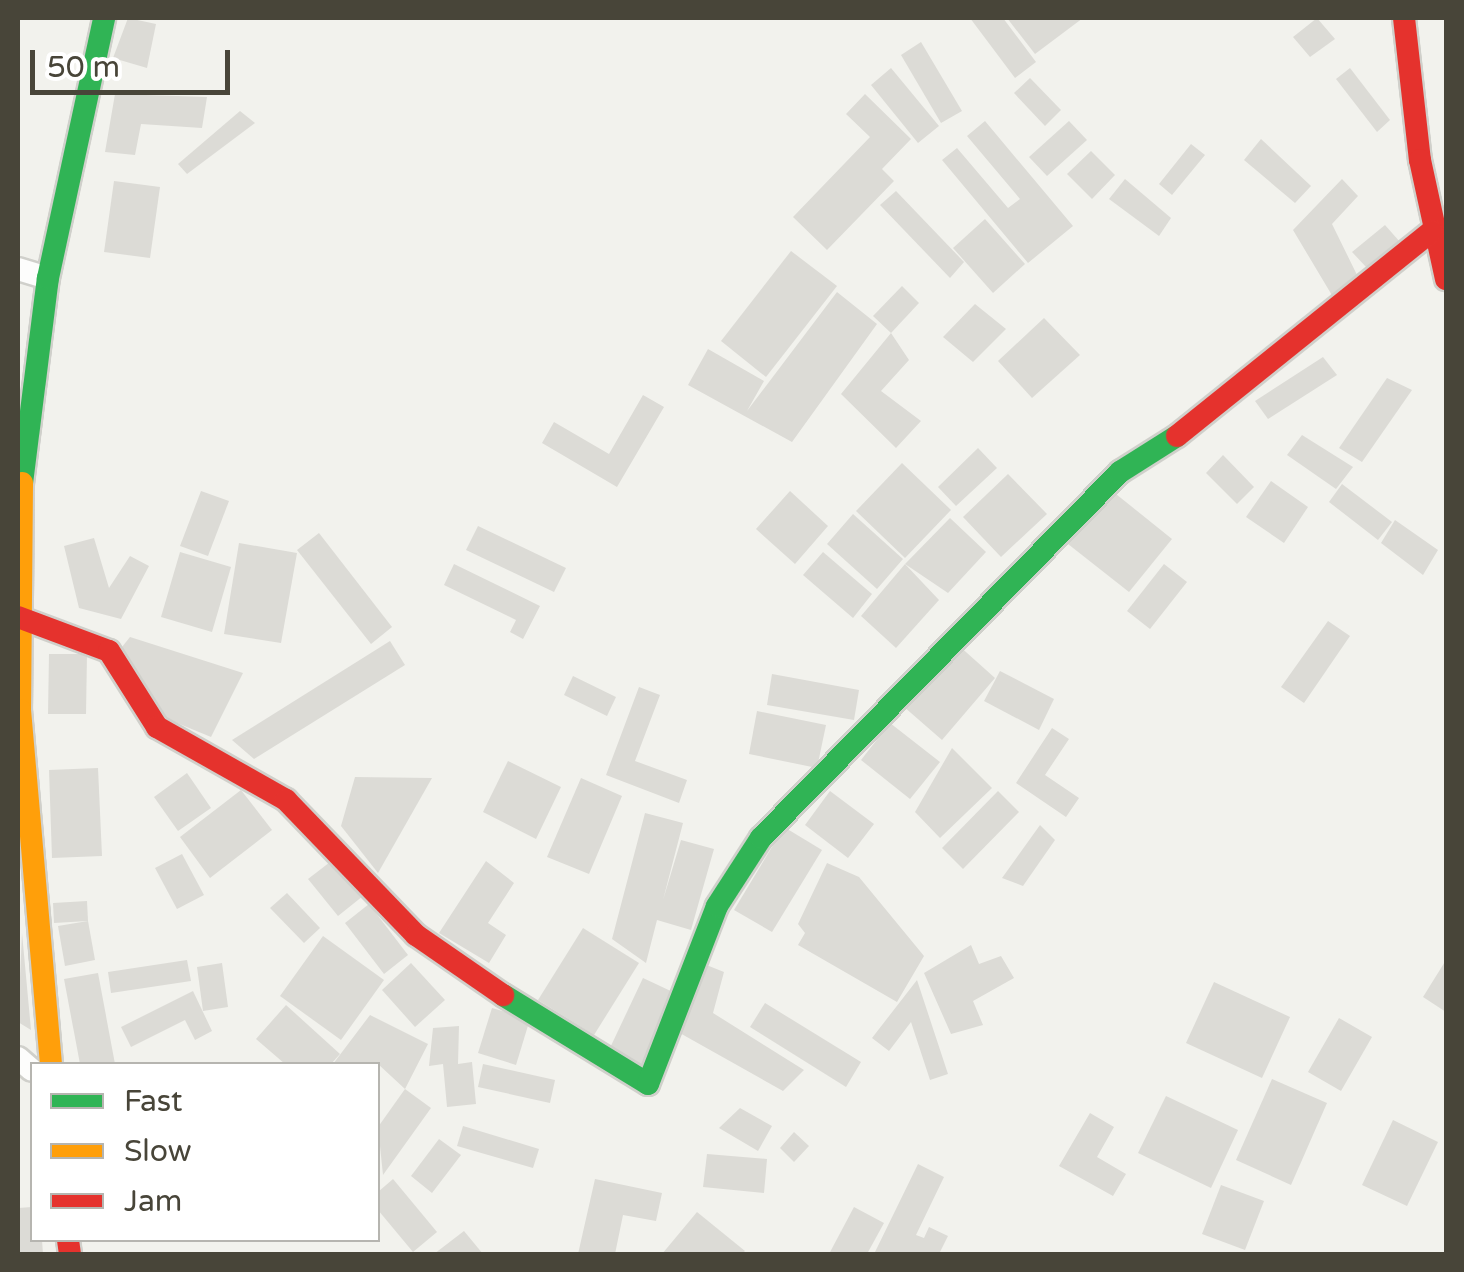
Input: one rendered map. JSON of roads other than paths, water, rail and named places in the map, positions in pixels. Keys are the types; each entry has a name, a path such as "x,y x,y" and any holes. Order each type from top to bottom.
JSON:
{"street":[{"path":"51,1062 18,617 22,479 48,278 104,18"},
{"path":"1404,18 1432,230 1446,279"},
{"path":"18,617 109,651 157,727 286,800 416,935 590,1055 648,1084 716,906 761,838 888,699 1120,472 1187,430 1432,230"},
{"path":"18,269 48,278"}]}
